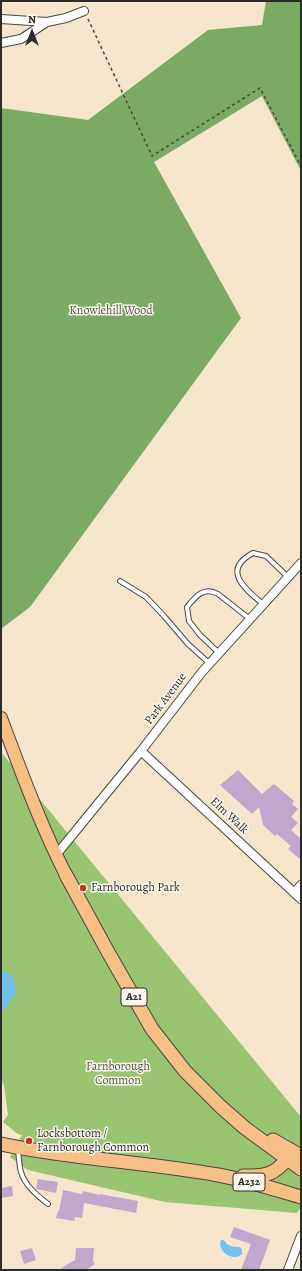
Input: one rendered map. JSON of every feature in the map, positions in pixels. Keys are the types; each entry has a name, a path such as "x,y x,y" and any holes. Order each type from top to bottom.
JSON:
{"highway":[{"name":"A21","path":"66,875 152,1029 185,1071 221,1107 245,1128 301,1169"},
{"name":"A21","path":"221,1107 301,1156"},
{"name":"A232","path":"1,1144 218,1175 266,1175 278,1169 290,1157 301,1156"},
{"path":"254,1176 264,1172 270,1164 271,1155 267,1145"},
{"name":"A232","path":"272,1172 274,1184 279,1191"},
{"name":"A232","path":"218,1175 301,1197"}],"main road":[{"name":"A21","path":"1,718 30,796 66,875"}],"street":[{"path":"1,18 47,22 66,18 84,11"},
{"path":"1,43 21,39 47,22"},
{"name":"Park Avenue","path":"56,855 142,751 209,663 301,563"},
{"name":"Elm Walk","path":"142,751 301,899"},
{"path":"294,893 301,885"},
{"path":"288,1270 301,1236"}],"lane":[{"path":"263,604 246,589 238,577 238,565 244,557 253,552 266,556 288,578"},
{"path":"120,581 146,597 188,644 209,663"},
{"path":"219,653 200,635 189,621 187,607 195,598 204,591 213,591 250,619"},
{"path":"18,1147 22,1177 48,1204"}],"path":[{"path":"84,11 152,156 260,88 301,166"}],"green space":[{"name":"Knowlehill Wood","path":"266,1 301,1 301,171 262,96 154,162 241,318 30,607 1,629 1,108 88,120 208,30 262,25"},
{"name":"Farnborough Common","path":"1,752 301,1117 301,1207 297,1213 165,1202 28,1170 10,1157 22,1135 18,1134 3,1122 8,1115 4,1086 1,1078"}],"water":[{"path":"1,970 13,978 16,993 3,1012 1,1009"},
{"path":"221,1240 230,1246 241,1248 242,1254 234,1257 224,1252 220,1244"}],"building":[{"path":"238,770 262,794 274,784 294,801 292,804 298,809 291,817 298,823 291,830 301,839 301,860 288,849 291,846 277,834 275,836 263,825 259,807 252,814 220,785"},
{"path":"38,1179 58,1182 56,1193 36,1189"},
{"path":"12,1186 13,1196 1,1198 1,1188"},
{"path":"63,1190 82,1194 83,1191 138,1201 136,1213 84,1203 82,1218 75,1217 74,1221 56,1218 59,1211"},
{"path":"234,1227 270,1240 259,1270 241,1270 251,1244 230,1237"},
{"path":"32,1248 36,1260 24,1264 20,1251"},
{"path":"76,1248 94,1248 93,1261 95,1264 86,1270 58,1270 75,1260"}],"place":[{"name":"Farnborough Park","path":"83,888"},
{"name":"Locksbottom / Farnborough Common","path":"29,1141"}]}
